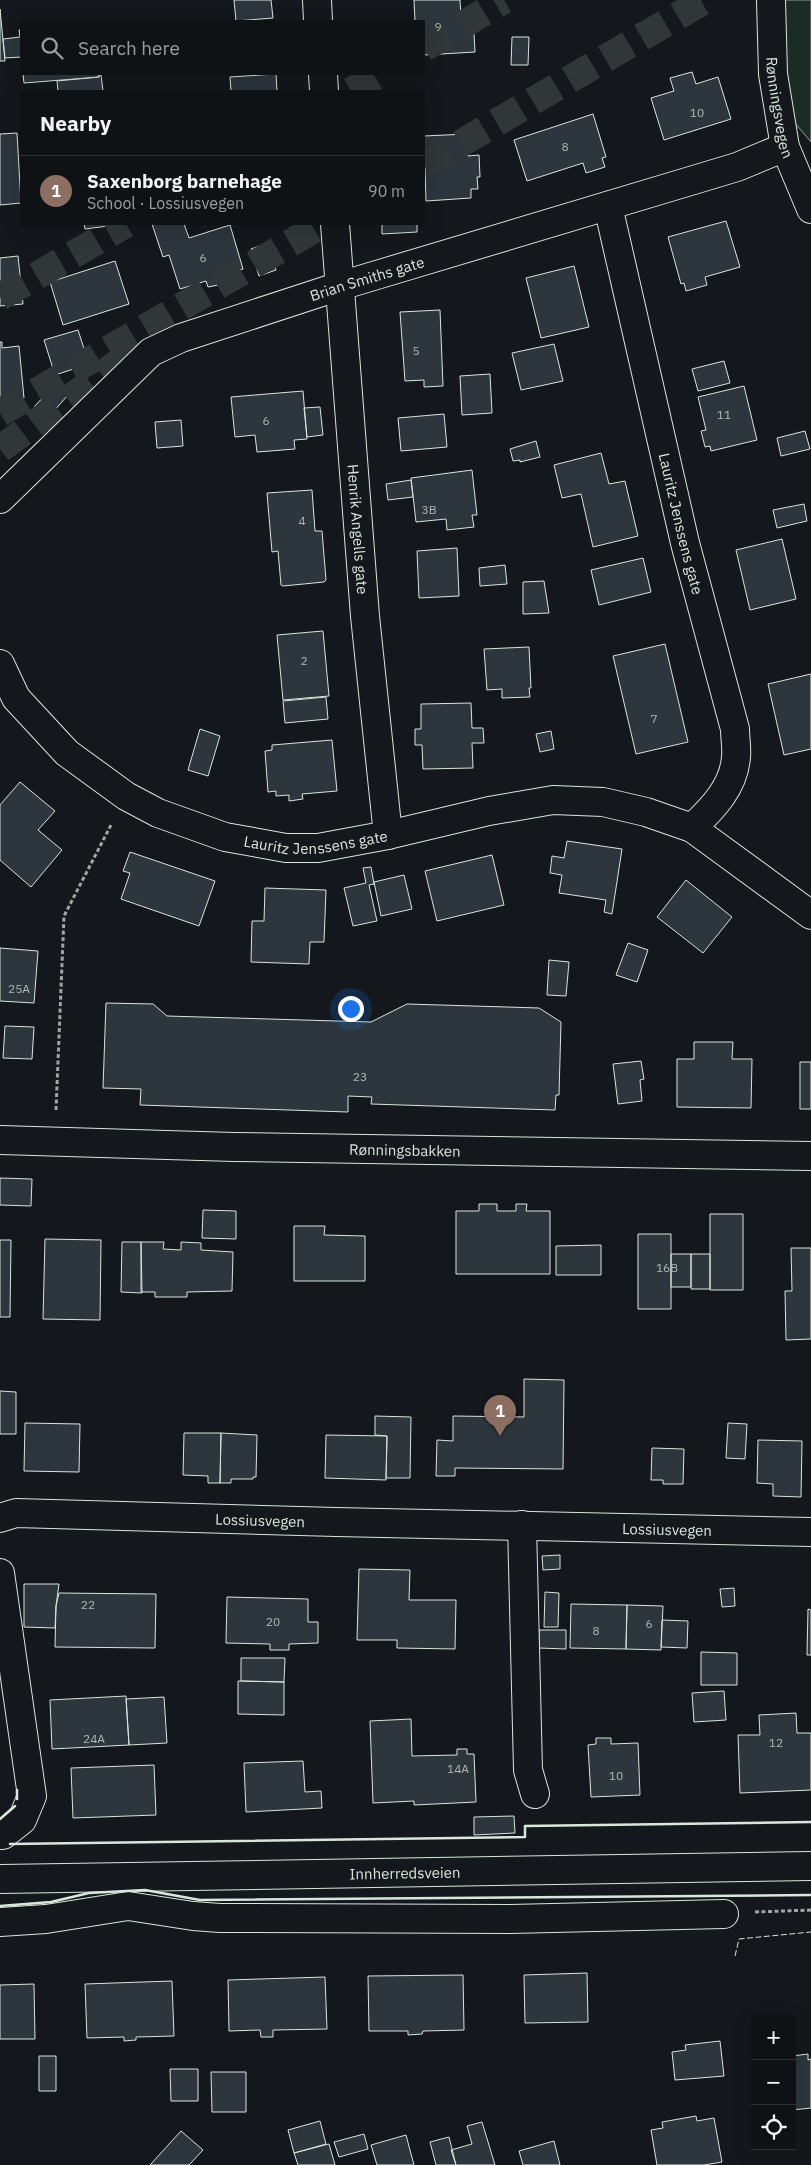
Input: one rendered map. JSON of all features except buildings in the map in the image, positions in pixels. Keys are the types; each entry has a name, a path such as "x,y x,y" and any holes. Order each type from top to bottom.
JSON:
{"street":[{"path":"317,0 318,20"},
{"name":"Rønningsvegen","path":"771,0 773,74 785,147 811,209"},
{"path":"323,75 324,90"},
{"name":"Brian Smiths gate","path":"0,499 151,352 181,338 340,286 737,168 785,147"},
{"name":"Lauritz Jenssens gate","path":"608,206 685,543 735,729 736,758 727,789 692,828"},
{"name":"Henrik Angells gate","path":"335,225 365,616 388,835"},
{"name":"Lauritz Jenssens gate","path":"0,664 16,698 67,752 126,796 158,813 225,837 286,848 318,848 388,835 489,811 553,800 603,802 646,812 692,828 811,915"},
{"name":"Rønningsbakken","path":"0,1140 54,1143 811,1156"},
{"name":"Lossiusvegen","path":"0,1518 16,1513 811,1532"},
{"path":"522,1524 528,1770 535,1794"},
{"path":"0,1573 3,1621 32,1796 22,1820 3,1835"},
{"name":"Innherredsveien","path":"0,1879 811,1866"},
{"path":"0,1922 46,1919 128,1906 193,1916 220,1918 510,1919 724,1914"}],"path":[{"path":"54,1143 64,916 126,796"},
{"path":"724,1914 811,1910"}],"green space":[{"path":"771,0 811,0 811,142 778,103"}],"tunnel":[{"path":"425,47 504,0"},
{"path":"425,164 705,0"},
{"path":"353,90 378,75"},
{"path":"0,297 124,225"},
{"path":"0,413 321,225"},
{"path":"0,449 129,355"}],"fence":[{"path":"735,1956 739,1939 811,1932"}],"wall":[{"path":"17,1790 17,1799"},
{"path":"0,1819 15,1806"},
{"path":"10,1844 525,1837 525,1826 811,1822"},
{"path":"0,1906 51,1902 89,1893 145,1890 200,1900 811,1895"}],"place":[{"name":"Saxenborg barnehage","path":"500,1436"}]}
